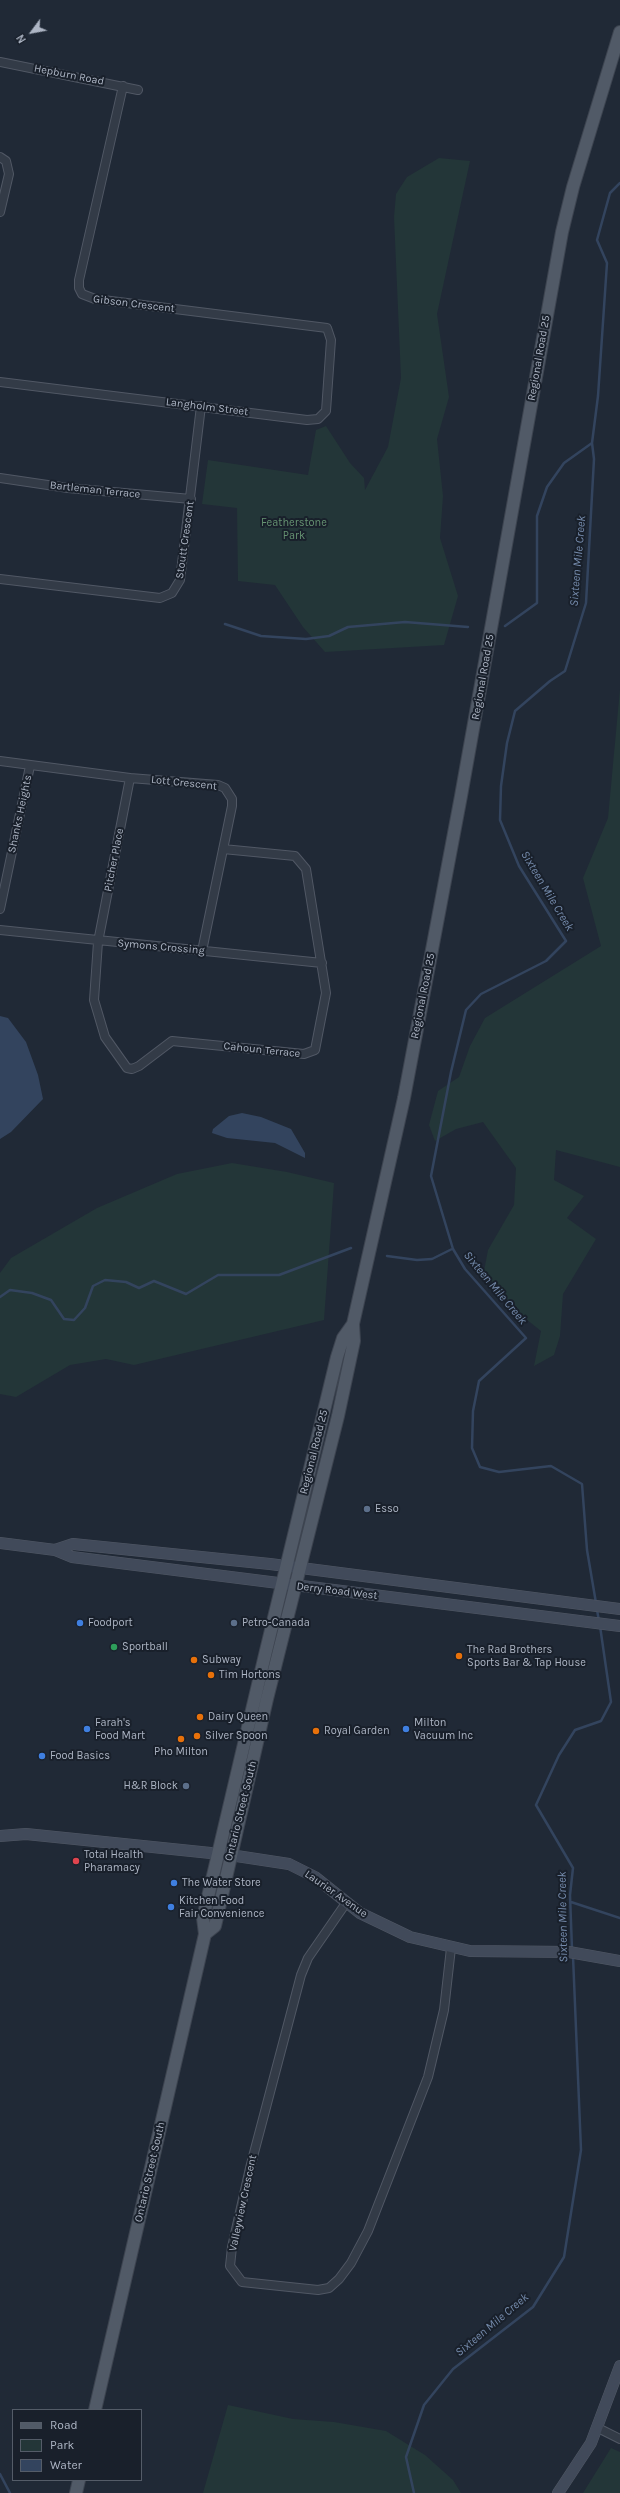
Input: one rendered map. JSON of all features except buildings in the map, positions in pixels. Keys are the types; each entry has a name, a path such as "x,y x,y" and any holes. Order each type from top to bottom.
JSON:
{"main road":[{"name":"Regional Road 25","path":"302,1567 338,1416 354,1341 353,1324 404,1098 464,781 562,232 573,187 620,32"},
{"name":"Regional Road 25","path":"282,1584 337,1357 343,1338 353,1324"},
{"name":"Derry Road West","path":"0,1543 55,1550 72,1557 620,1626"},
{"name":"Derry Road West","path":"55,1550 73,1544 302,1567 620,1609"},
{"name":"Ontario Street South","path":"224,1854 302,1567"},
{"name":"Ontario Street South","path":"95,2409 205,1934 215,1926 224,1854 282,1584"},
{"name":"Laurier Avenue","path":"0,1836 26,1834 224,1854 289,1864 315,1877 346,1903 383,1926 410,1937 451,1948 470,1951 547,1951 589,1954 620,1961"},
{"path":"558,2493 598,2428 620,2366"},
{"path":"76,2493 79,2481"}],"street":[{"name":"Hepburn Road","path":"0,62 138,90"},
{"name":"Gibson Crescent","path":"123,86 79,280 79,288 82,294 95,299 327,328"},
{"path":"0,157 6,161 9,174 0,212"},
{"name":"Langholm Street","path":"0,382 307,420 318,419 326,411 327,404 331,340 327,328"},
{"name":"Stoutt Crescent","path":"0,580 160,598 167,596 176,590 180,583 201,406"},
{"name":"Bartleman Terrace","path":"0,478 68,488 191,499"},
{"name":"Lott Crescent","path":"0,761 130,778 218,785 225,788 232,799 232,806 202,951"},
{"name":"Shanks Heights","path":"0,909 30,766"},
{"name":"Pitcher Place","path":"98,942 130,778"},
{"name":"Cahoun Terrace","path":"98,942 94,1000 105,1037 121,1062 132,1069 172,1041 304,1054 313,1052 326,993 309,878 303,863 295,856 222,849"},
{"name":"Symons Crossing","path":"0,930 98,942 322,963"},
{"name":"Valleyview Crescent","path":"346,1903 308,1958 299,1983 250,2168 232,2247 230,2266 242,2282 318,2290 329,2288 339,2279 351,2263 368,2232 428,2077 444,2010 451,1948"},
{"path":"598,2428 620,2439"}],"green space":[{"name":"Featherstone Park","path":"439,158 470,161 437,314 449,397 437,439 443,496 440,538 458,596 444,645 325,652 303,627 275,585 238,581 237,508 202,504 208,460 308,475 316,430 326,426 350,463 364,478 365,490 388,447 401,378 394,217 396,194 407,177"},
{"path":"620,689 620,1167 556,1150 554,1180 584,1196 567,1218 596,1239 563,1294 560,1336 554,1355 534,1366 541,1331 506,1303 484,1271 488,1250 514,1205 516,1168 483,1122 456,1129 435,1141 429,1125 438,1091 459,1077 470,1046 485,1018 601,946 583,878 608,818"},
{"path":"232,1163 287,1172 334,1183 324,1320 134,1365 106,1359 70,1365 16,1397 0,1394 0,1273 11,1258 97,1208 177,1174"},
{"path":"228,2405 293,2419 334,2422 386,2431 425,2455 453,2480 461,2493 203,2493"},
{"path":"611,2448 620,2452 620,2493 583,2493"}],"water":[{"path":"0,1016 8,1018 26,1042 38,1075 43,1099 11,1132 0,1139"},
{"path":"242,1113 261,1117 291,1129 305,1153 305,1158 275,1143 227,1138 212,1133 213,1129 229,1116"}],"waterway":[{"name":"Sixteen Mile Creek","path":"596,1603 587,1550 582,1484 551,1466 499,1472 480,1467 472,1448 473,1411 479,1381 526,1338 465,1269 453,1249 431,1176 451,1072 466,1010 481,994 546,961 566,941 519,866 500,820 501,786 507,743 515,711 550,681 565,671 586,603 594,459 592,443 598,396 607,263 597,240 610,193 620,183"},
{"path":"505,626 537,603 537,516 547,487 564,463 592,443"},
{"path":"225,624 261,636 306,639 329,636 348,627 405,622 468,627"},
{"path":"0,1297 10,1290 32,1293 51,1300 64,1319 74,1320 85,1308 93,1286 105,1280 126,1282 139,1288 154,1281 186,1294 218,1275 279,1275 351,1248"},
{"path":"387,1256 417,1260 432,1259 452,1249"},
{"name":"Sixteen Mile Creek","path":"597,1610 599,1621"},
{"name":"Sixteen Mile Creek","path":"572,1949 570,1895 573,1868 536,1805 559,1755 575,1730 601,1721 611,1702 600,1626"},
{"path":"571,1902 620,1918"},
{"name":"Sixteen Mile Creek","path":"414,2493 406,2457 424,2405 453,2369 533,2307 564,2257 581,2150 573,1956"},
{"path":"0,2474 10,2493"}],"place":[{"name":"Esso","path":"367,1509"},
{"name":"Foodport","path":"80,1623"},
{"name":"Petro-Canada","path":"234,1623"},
{"name":"Sportball","path":"114,1647"},
{"name":"The Rad Brothers Sports Bar & Tap House","path":"459,1656"},
{"name":"Subway","path":"194,1660"},
{"name":"Tim Hortons","path":"211,1675"},
{"name":"Dairy Queen","path":"200,1717"},
{"name":"Farah's Food Mart","path":"87,1729"},
{"name":"Milton Vacuum Inc","path":"406,1729"},
{"name":"Royal Garden","path":"316,1731"},
{"name":"Silver Spoon","path":"197,1736"},
{"name":"Pho Milton","path":"181,1739"},
{"name":"Food Basics","path":"42,1756"},
{"name":"H&R Block","path":"186,1786"},
{"name":"Total Health Pharamacy","path":"76,1861"},
{"name":"The Water Store","path":"174,1883"},
{"name":"Kitchen Food Fair Convenience","path":"171,1907"}]}
